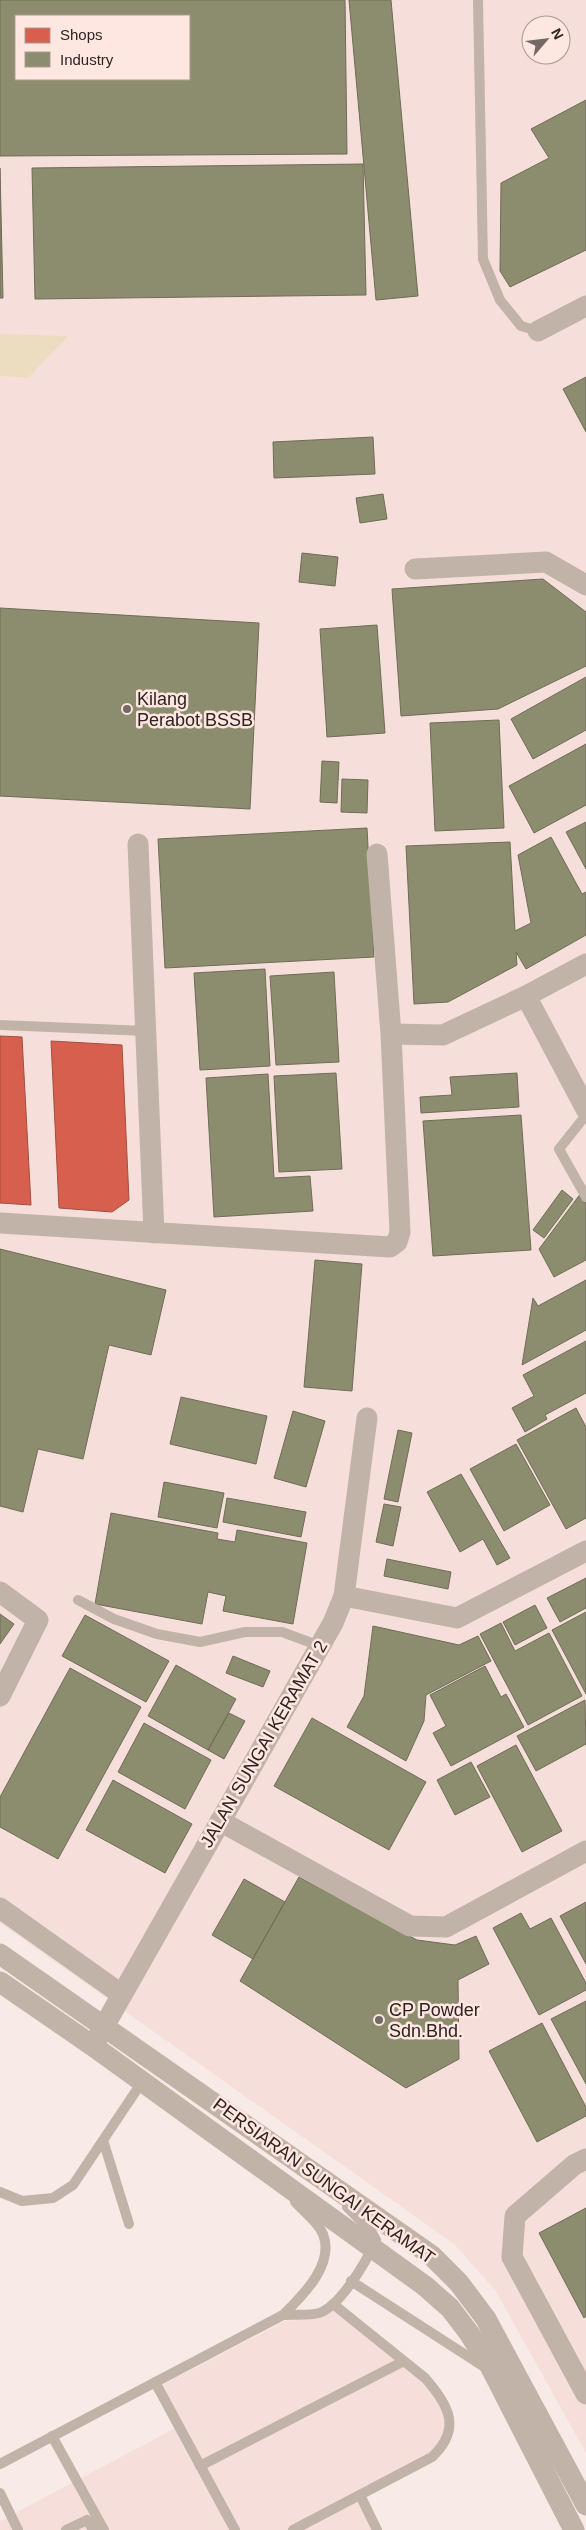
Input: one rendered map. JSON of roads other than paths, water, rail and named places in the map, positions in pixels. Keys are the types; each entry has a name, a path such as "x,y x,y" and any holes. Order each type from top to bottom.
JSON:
{"street":[{"path":"538,331 586,306"},
{"path":"414,569 546,562 586,585"},
{"path":"138,844 154,1233"},
{"path":"0,1223 390,1247 397,1242 400,1232 391,1034 377,854"},
{"path":"391,1034 443,1035 526,996 586,964"},
{"path":"526,996 586,1109"},
{"name":"JALAN SUNGAI KERAMAT 2","path":"93,2046 333,1623 344,1596 367,1418"},
{"path":"344,1596 457,1618 586,1551"},
{"path":"0,1592 38,1620 0,1696"},
{"path":"220,1821 410,1926 446,1927 586,1851"},
{"path":"0,1908 121,1994"},
{"name":"PERSIARAN SUNGAI KERAMAT","path":"0,1954 431,2255 459,2283 486,2319 586,2505"},
{"name":"PERSIARAN SUNGAI KERAMAT","path":"0,1982 93,2046 372,2250 425,2286 450,2308 469,2332 493,2372 574,2530"},
{"path":"586,2159 574,2166 515,2216 512,2257 586,2394"}],"lane":[{"path":"478,0 483,259 500,300 520,326 538,331"},
{"path":"0,1025 146,1031"},
{"path":"586,1115 559,1148 586,1197"},
{"path":"78,1600 114,1618 157,1634 200,1642 245,1632 282,1632 320,1646"},
{"path":"0,2192 22,2201 53,2198 73,2185 142,2082"},
{"path":"103,2140 129,2224"},
{"path":"0,2464 283,2315 306,2291 318,2274 325,2249 324,2235 317,2225 257,2166"},
{"path":"283,2315 319,2313 333,2304 372,2250 376,2240 372,2231 341,2201 322,2178"},
{"path":"351,2281 493,2372"},
{"path":"293,2530 432,2457 444,2446 450,2434 449,2416 438,2392 426,2378 333,2304"},
{"path":"200,2466 404,2361"},
{"path":"155,2382 235,2530"},
{"path":"52,2436 104,2530"},
{"path":"0,2493 18,2530"},
{"path":"360,2495 377,2530"},
{"path":"0,2519 10,2513"},
{"path":"66,2530 87,2520 93,2530"}],"place":[{"name":"Kilang Perabot BSSB","path":"127,709"},
{"name":"CP Powder Sdn.Bhd.","path":"379,2020"}]}
